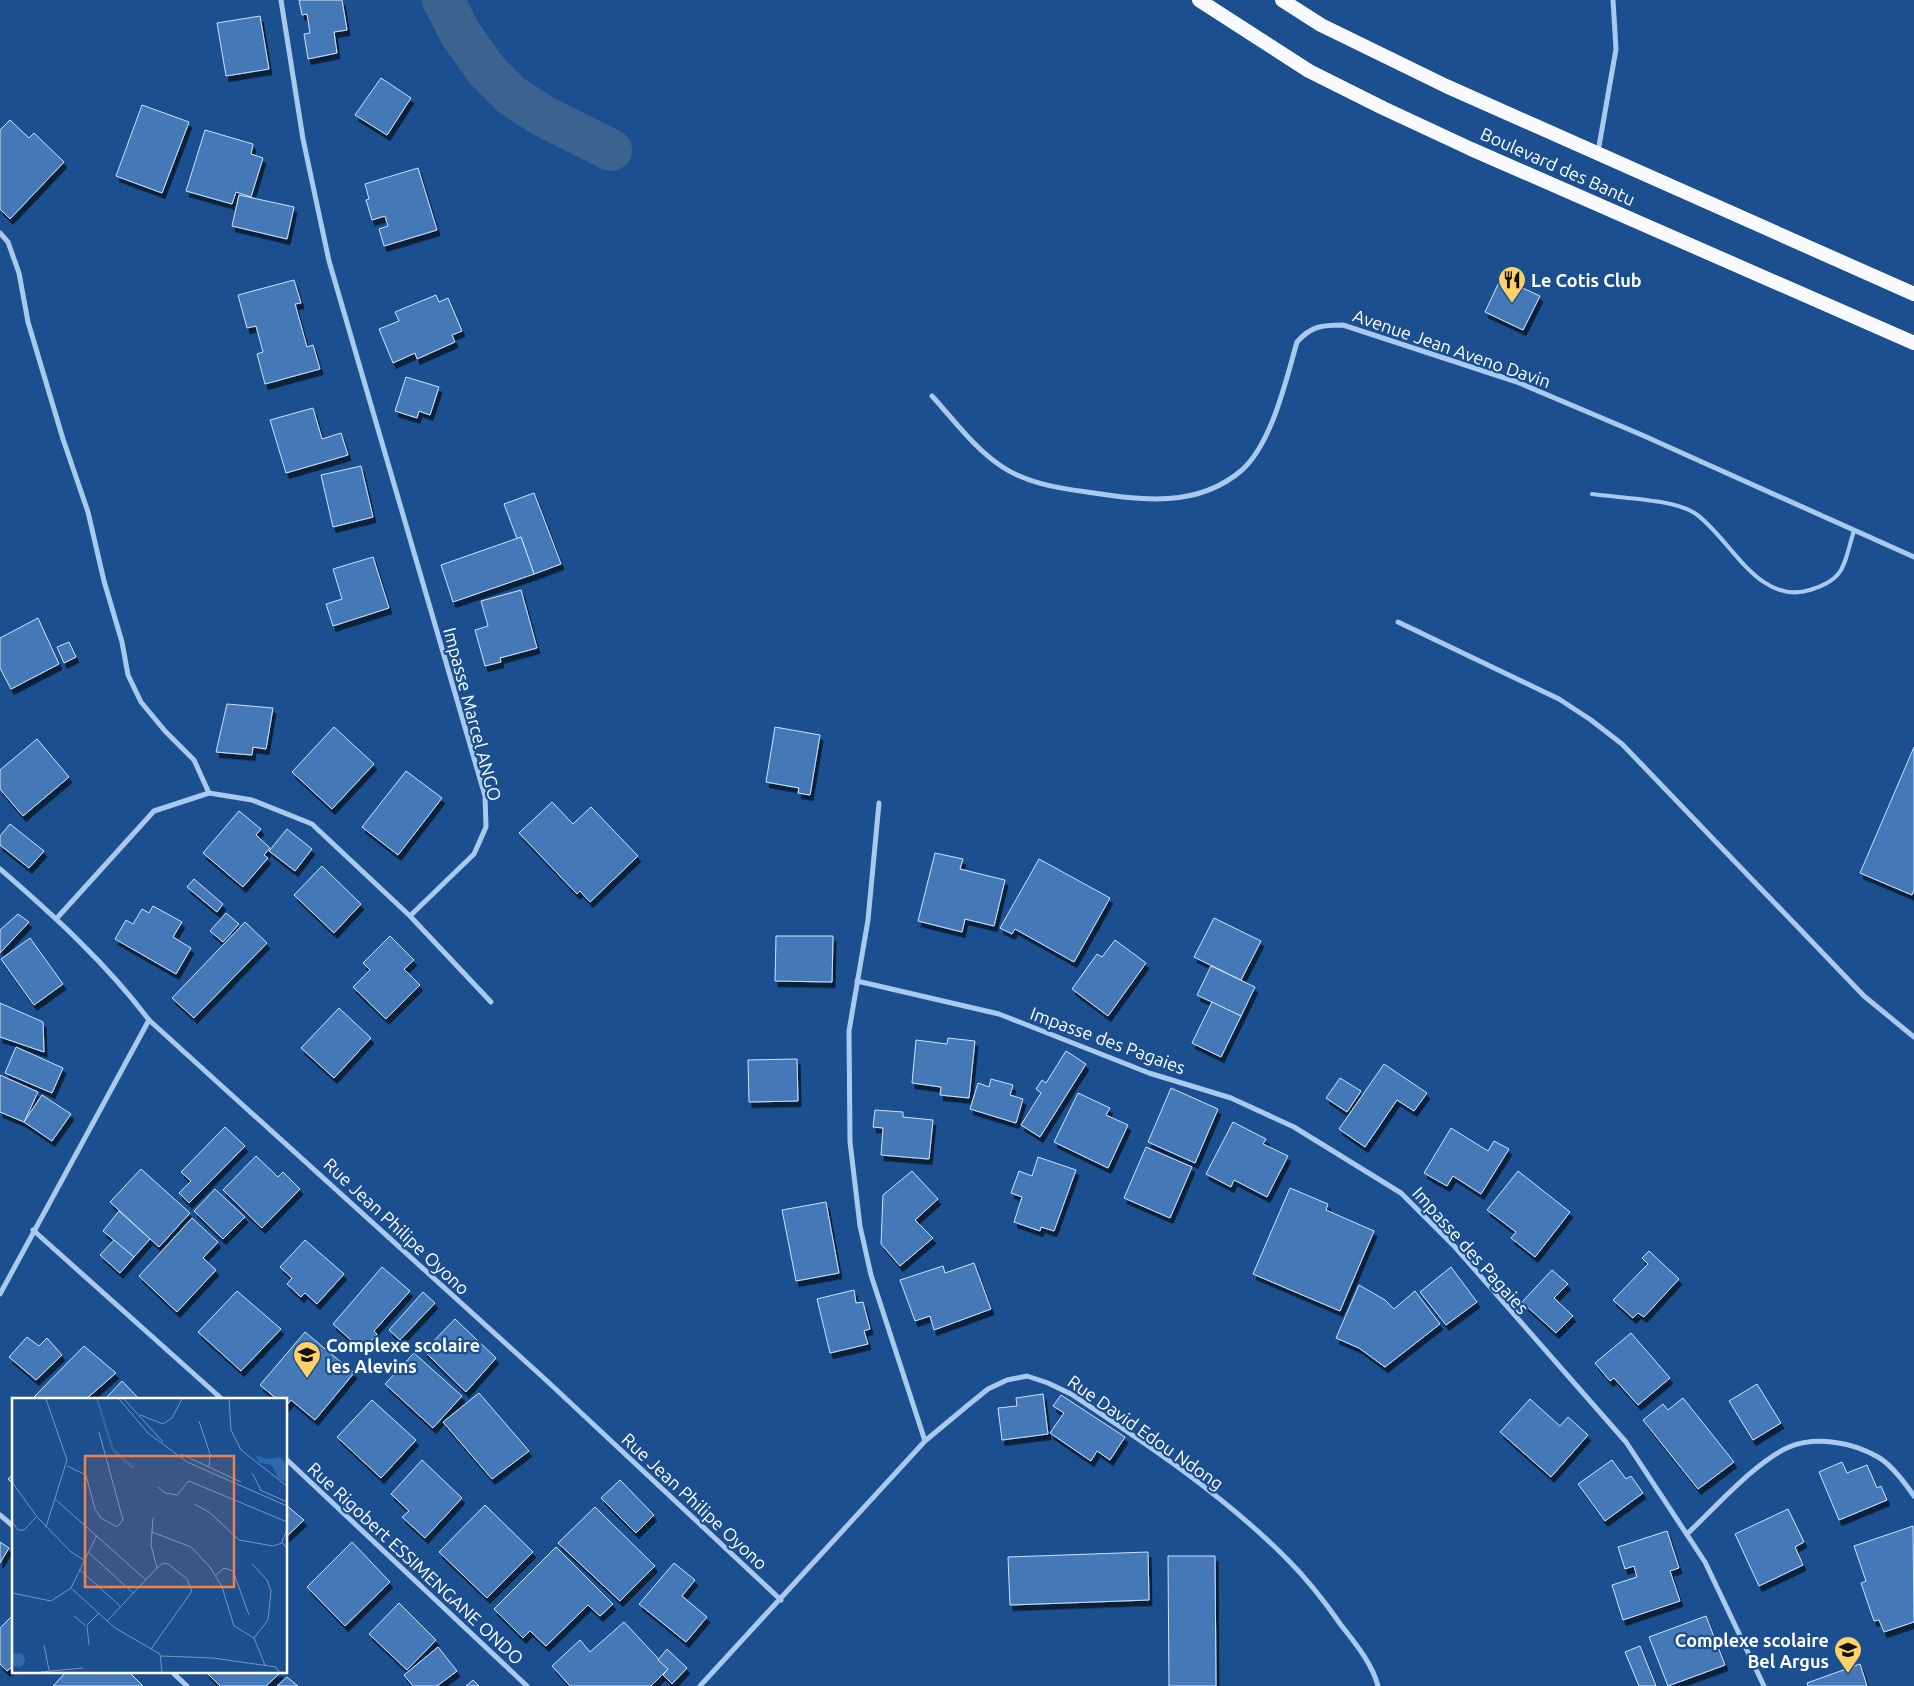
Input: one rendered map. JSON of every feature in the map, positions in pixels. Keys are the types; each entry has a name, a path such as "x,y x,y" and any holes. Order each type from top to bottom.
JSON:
{"highway":[{"name":"Boulevard des Bantu","path":"1199,0 1309,71 1383,108 1471,149 1914,343"},
{"name":"Boulevard des Bantu","path":"1282,0 1322,25 1428,77 1597,155 1914,294"}],"street":[{"name":"Impasse Marcel ANGO","path":"281,0 303,139 330,261 485,796 486,827 474,854 410,916"},
{"path":"1597,155 1616,49 1613,0"},
{"path":"0,234 8,242 19,273 28,322 63,439 88,512 104,581 122,642 128,675 141,702 165,731 194,760 209,793"},
{"name":"Avenue Jean Aveno Davin","path":"932,396 982,450 1001,466 1024,478 1047,486 1135,500 1156,501 1180,498 1218,486 1242,470 1258,450 1271,422 1297,342 1305,333 1317,326 1343,325 1517,382 1722,470 1914,557"},
{"path":"1398,622 1559,699 1614,738 1764,889 1864,996 1914,1037"},
{"path":"57,918 154,811 209,793 252,800 312,824 410,916 490,1002"},
{"path":"879,803 869,911 849,1031 848,1081 854,1191 872,1275 925,1441"},
{"name":"Rue Jean Philipe Oyono","path":"0,869 57,918 126,990 149,1020 546,1380 781,1600"},
{"name":"Impasse des Pagaies","path":"857,981 937,998 999,1014 1149,1072 1231,1098 1294,1127 1401,1192 1455,1248 1626,1442 1687,1534 1724,1598 1764,1686"},
{"path":"0,1294 33,1230 149,1020"},
{"path":"33,1230 221,1398"},
{"name":"Rue David Edou Ndong","path":"700,1686 925,1441 988,1389 1007,1380 1027,1376 1071,1394 1234,1510 1289,1561 1322,1599 1356,1644 1375,1674 1378,1686"},
{"path":"1687,1534 1766,1462 1789,1447 1817,1441 1846,1444 1879,1457 1906,1484 1914,1496"},
{"name":"Rue Rigobert ESSIMENGANE ONDO","path":"288,1461 527,1686"},
{"path":"0,1515 12,1525"},
{"path":"174,1674 187,1686"}],"lane":[{"path":"1592,494 1678,506 1696,514 1760,580 1776,591 1800,593 1826,586 1843,571 1854,531"}],"building":[{"path":"299,0 342,0 347,30 334,32 337,53 308,59 304,34 310,33 307,14 302,15"},
{"path":"260,16 269,69 226,76 217,23"},
{"path":"381,78 411,98 387,135 355,115"},
{"path":"142,105 189,122 162,193 116,176"},
{"path":"10,120 29,138 34,133 64,162 10,219 0,209 0,130"},
{"path":"205,130 253,144 251,154 263,158 251,197 236,192 232,204 186,191"},
{"path":"418,168 437,230 384,246 379,229 388,226 385,216 372,220 366,200 369,199 365,184"},
{"path":"239,195 294,207 287,239 232,226"},
{"name":"Le Cotis Club","path":"1501,278 1540,296 1523,330 1485,312"},
{"path":"294,280 301,303 295,304 307,347 313,345 320,369 265,384 257,354 263,352 256,326 247,328 238,295"},
{"path":"436,295 439,302 448,298 462,331 452,335 455,342 417,359 415,353 393,363 379,329 399,321 395,312"},
{"path":"406,377 439,387 430,415 419,411 417,418 395,411"},
{"path":"313,408 322,439 341,433 348,455 286,473 270,420"},
{"path":"361,466 373,517 333,527 321,475"},
{"path":"534,493 561,564 534,574 521,537 517,539 504,504"},
{"path":"521,537 534,574 453,602 441,565"},
{"path":"373,557 389,608 333,626 326,604 342,599 333,569"},
{"path":"521,590 537,648 500,658 501,662 485,666 475,630 488,626 481,601"},
{"path":"38,618 59,664 11,689 0,668 0,638"},
{"path":"69,642 76,657 64,663 57,647"},
{"path":"227,704 273,708 266,749 253,747 252,755 216,752"},
{"path":"334,727 374,764 332,809 292,772"},
{"path":"775,727 820,735 810,795 798,793 799,788 766,782"},
{"path":"37,739 69,777 23,816 0,789 0,770"},
{"path":"1914,747 1914,890 1912,895 1860,873"},
{"path":"406,771 442,798 398,855 362,827"},
{"path":"552,802 573,824 591,807 638,856 590,902 580,891 577,894 519,833"},
{"path":"239,811 261,829 256,835 270,848 264,855 268,858 243,887 203,853"},
{"path":"10,824 44,851 29,868 0,845 0,836"},
{"path":"287,829 312,849 295,871 269,851"},
{"path":"935,853 963,859 960,869 1005,880 994,926 965,919 962,932 918,921"},
{"path":"1039,859 1110,898 1074,962 1015,929 1012,934 1000,928"},
{"path":"322,866 361,904 334,933 294,895"},
{"path":"194,879 223,904 217,912 187,887"},
{"path":"153,906 182,922 173,937 191,948 176,974 115,939 126,920 133,924 142,909 149,913"},
{"path":"226,913 239,924 223,942 210,931"},
{"path":"18,914 29,922 0,953 0,930"},
{"path":"1214,918 1261,941 1241,980 1194,957"},
{"path":"245,922 267,943 194,1018 172,998"},
{"path":"390,936 414,960 404,969 420,985 386,1019 353,987 370,970 363,963"},
{"path":"776,936 833,936 832,982 775,981"},
{"path":"30,938 63,984 34,1005 1,959"},
{"path":"1115,940 1146,963 1108,1016 1072,989 1097,954 1102,957"},
{"path":"1211,966 1255,987 1241,1016 1197,995"},
{"path":"1212,1002 1241,1016 1221,1057 1192,1043"},
{"path":"0,1003 43,1022 44,1052 0,1037"},
{"path":"339,1008 371,1038 334,1078 301,1048"},
{"path":"948,1038 975,1041 969,1098 940,1095 941,1087 912,1083 916,1040 947,1044"},
{"path":"16,1047 63,1068 52,1093 5,1073"},
{"path":"1066,1051 1086,1064 1040,1137 1021,1125 1041,1093 1036,1089 1042,1080 1046,1083"},
{"path":"797,1059 798,1101 749,1102 748,1060"},
{"path":"1384,1064 1427,1093 1414,1111 1397,1100 1365,1147 1339,1129"},
{"path":"0,1075 38,1092 24,1122 0,1112"},
{"path":"1340,1078 1361,1091 1347,1112 1326,1098"},
{"path":"991,1079 1013,1085 1010,1095 1023,1099 1016,1123 970,1109 978,1083 989,1087"},
{"path":"1171,1088 1218,1109 1195,1163 1148,1142"},
{"path":"1078,1093 1110,1108 1106,1115 1128,1125 1108,1168 1054,1142"},
{"path":"42,1095 71,1114 52,1141 24,1122"},
{"path":"875,1110 903,1112 903,1117 933,1120 929,1159 881,1155 883,1128 873,1127"},
{"path":"1233,1122 1266,1139 1263,1144 1288,1156 1267,1197 1234,1180 1231,1187 1206,1174"},
{"path":"225,1127 245,1146 189,1203 179,1193 191,1181 181,1172"},
{"path":"1451,1128 1488,1151 1494,1141 1509,1149 1481,1194 1453,1176 1447,1186 1424,1173"},
{"path":"1146,1147 1192,1167 1170,1218 1124,1198"},
{"path":"256,1156 278,1177 283,1172 300,1189 262,1228 223,1190"},
{"path":"1038,1157 1076,1170 1054,1231 1041,1227 1040,1231 1014,1222 1022,1197 1011,1193 1019,1171 1032,1176"},
{"path":"141,1169 190,1213 159,1247 110,1202"},
{"path":"912,1171 938,1199 915,1220 933,1238 900,1266 881,1244 883,1195"},
{"path":"1518,1171 1570,1212 1535,1257 1511,1238 1516,1232 1487,1210"},
{"path":"1290,1188 1328,1204 1326,1210 1374,1231 1340,1311 1253,1274"},
{"path":"215,1189 245,1217 223,1239 194,1211"},
{"path":"826,1202 839,1273 796,1281 782,1210"},
{"path":"119,1211 150,1239 134,1257 103,1231"},
{"path":"192,1218 218,1242 203,1258 216,1270 177,1312 139,1276"},
{"path":"114,1240 134,1257 120,1273 100,1255"},
{"path":"305,1240 344,1274 317,1304 305,1293 301,1297 287,1284 292,1278 280,1267"},
{"path":"1649,1251 1679,1279 1644,1317 1638,1313 1633,1318 1613,1300 1648,1264 1642,1258"},
{"path":"974,1263 991,1309 934,1330 930,1316 915,1321 900,1280 943,1266 945,1273"},
{"path":"382,1267 410,1291 374,1331 377,1334 363,1351 333,1324"},
{"path":"1451,1267 1477,1302 1446,1325 1420,1292"},
{"path":"1552,1270 1568,1284 1554,1298 1573,1316 1556,1333 1522,1302"},
{"path":"1359,1285 1385,1300 1394,1309 1415,1291 1440,1324 1385,1367 1359,1348 1336,1338"},
{"path":"854,1290 856,1303 863,1302 870,1329 864,1331 868,1344 830,1353 817,1299"},
{"path":"237,1291 281,1329 241,1371 198,1332"},
{"path":"423,1292 435,1303 400,1340 389,1330"},
{"path":"455,1319 496,1358 466,1392 424,1351"},
{"name":"Complexe scolaire les Alevins","path":"305,1332 354,1373 315,1420 291,1400 288,1404 288,1398 276,1398 260,1385"},
{"path":"1631,1333 1670,1378 1638,1405 1614,1378 1610,1381 1595,1363"},
{"path":"27,1337 39,1346 47,1338 62,1355 36,1380 9,1357"},
{"path":"84,1346 116,1373 87,1398 33,1398"},
{"path":"414,1353 462,1396 433,1428 385,1384"},
{"path":"122,1381 138,1398 106,1398"},
{"path":"1757,1384 1781,1423 1753,1440 1729,1401"},
{"path":"479,1393 529,1451 492,1479 443,1422"},
{"path":"1043,1394 1048,1434 1002,1440 998,1408 1017,1406 1016,1398"},
{"path":"1061,1395 1125,1437 1110,1460 1097,1451 1091,1461 1050,1433 1064,1413 1053,1406"},
{"path":"1683,1398 1734,1462 1698,1489 1643,1420 1663,1404 1668,1410"},
{"path":"1530,1399 1560,1426 1568,1417 1588,1435 1551,1477 1500,1432"},
{"path":"372,1400 416,1440 381,1478 337,1437"},
{"path":"422,1460 462,1498 425,1538 402,1517 409,1511 391,1494"},
{"path":"1612,1460 1626,1479 1631,1476 1643,1493 1605,1521 1578,1484"},
{"path":"1842,1462 1847,1473 1867,1465 1877,1488 1881,1486 1887,1500 1839,1520 1819,1472"},
{"path":"12,1475 12,1483 8,1479"},
{"path":"620,1480 654,1515 636,1533 601,1498"},
{"path":"485,1505 533,1552 487,1598 439,1552"},
{"path":"288,1507 304,1520 288,1535"},
{"path":"595,1507 655,1566 620,1601 558,1543"},
{"path":"1788,1509 1804,1542 1795,1547 1803,1565 1759,1586 1735,1534"},
{"path":"1913,1526 1914,1622 1884,1632 1879,1620 1874,1621 1861,1583 1866,1581 1854,1546"},
{"path":"1667,1531 1679,1568 1670,1571 1680,1601 1623,1620 1612,1585 1637,1577 1634,1566 1625,1569 1618,1547"},
{"path":"0,1542 9,1548 0,1563"},
{"path":"352,1542 390,1582 345,1626 307,1587"},
{"path":"556,1547 613,1604 600,1616 588,1605 546,1646 530,1631 523,1638 494,1609"},
{"path":"1148,1552 1149,1600 1010,1605 1008,1557"},
{"path":"1168,1556 1215,1556 1216,1686 1169,1686"},
{"path":"674,1563 695,1580 682,1596 707,1617 686,1642 639,1604"},
{"path":"399,1603 436,1640 407,1670 369,1634"},
{"path":"12,1616 12,1667 7,1671 0,1664 0,1628"},
{"path":"1706,1616 1725,1665 1668,1686 1649,1637"},
{"path":"624,1622 668,1669 651,1686 570,1686 552,1666 580,1640 590,1652"},
{"path":"1640,1646 1656,1686 1639,1686 1625,1652"},
{"path":"438,1647 457,1671 437,1686 413,1686 404,1675"},
{"path":"667,1649 687,1668 672,1684 663,1675 668,1669 658,1660"},
{"name":"Complexe scolaire Bel Argus","path":"1860,1664 1867,1686 1808,1686 1807,1683"},
{"path":"64,1674 131,1674 143,1686 53,1686"},
{"path":"208,1674 279,1674 266,1686 220,1686"},
{"path":"287,1677 298,1686 277,1686"},
{"path":"473,1680 479,1686 466,1686"}],"waterway":[{"path":"443,0 460,33 487,71 511,95 543,116 611,150"}],"place":[{"name":"Le Cotis Club","path":"1512,304"},
{"name":"Complexe scolaire les Alevins","path":"307,1379"},
{"name":"Complexe scolaire Bel Argus","path":"1848,1674"}]}
